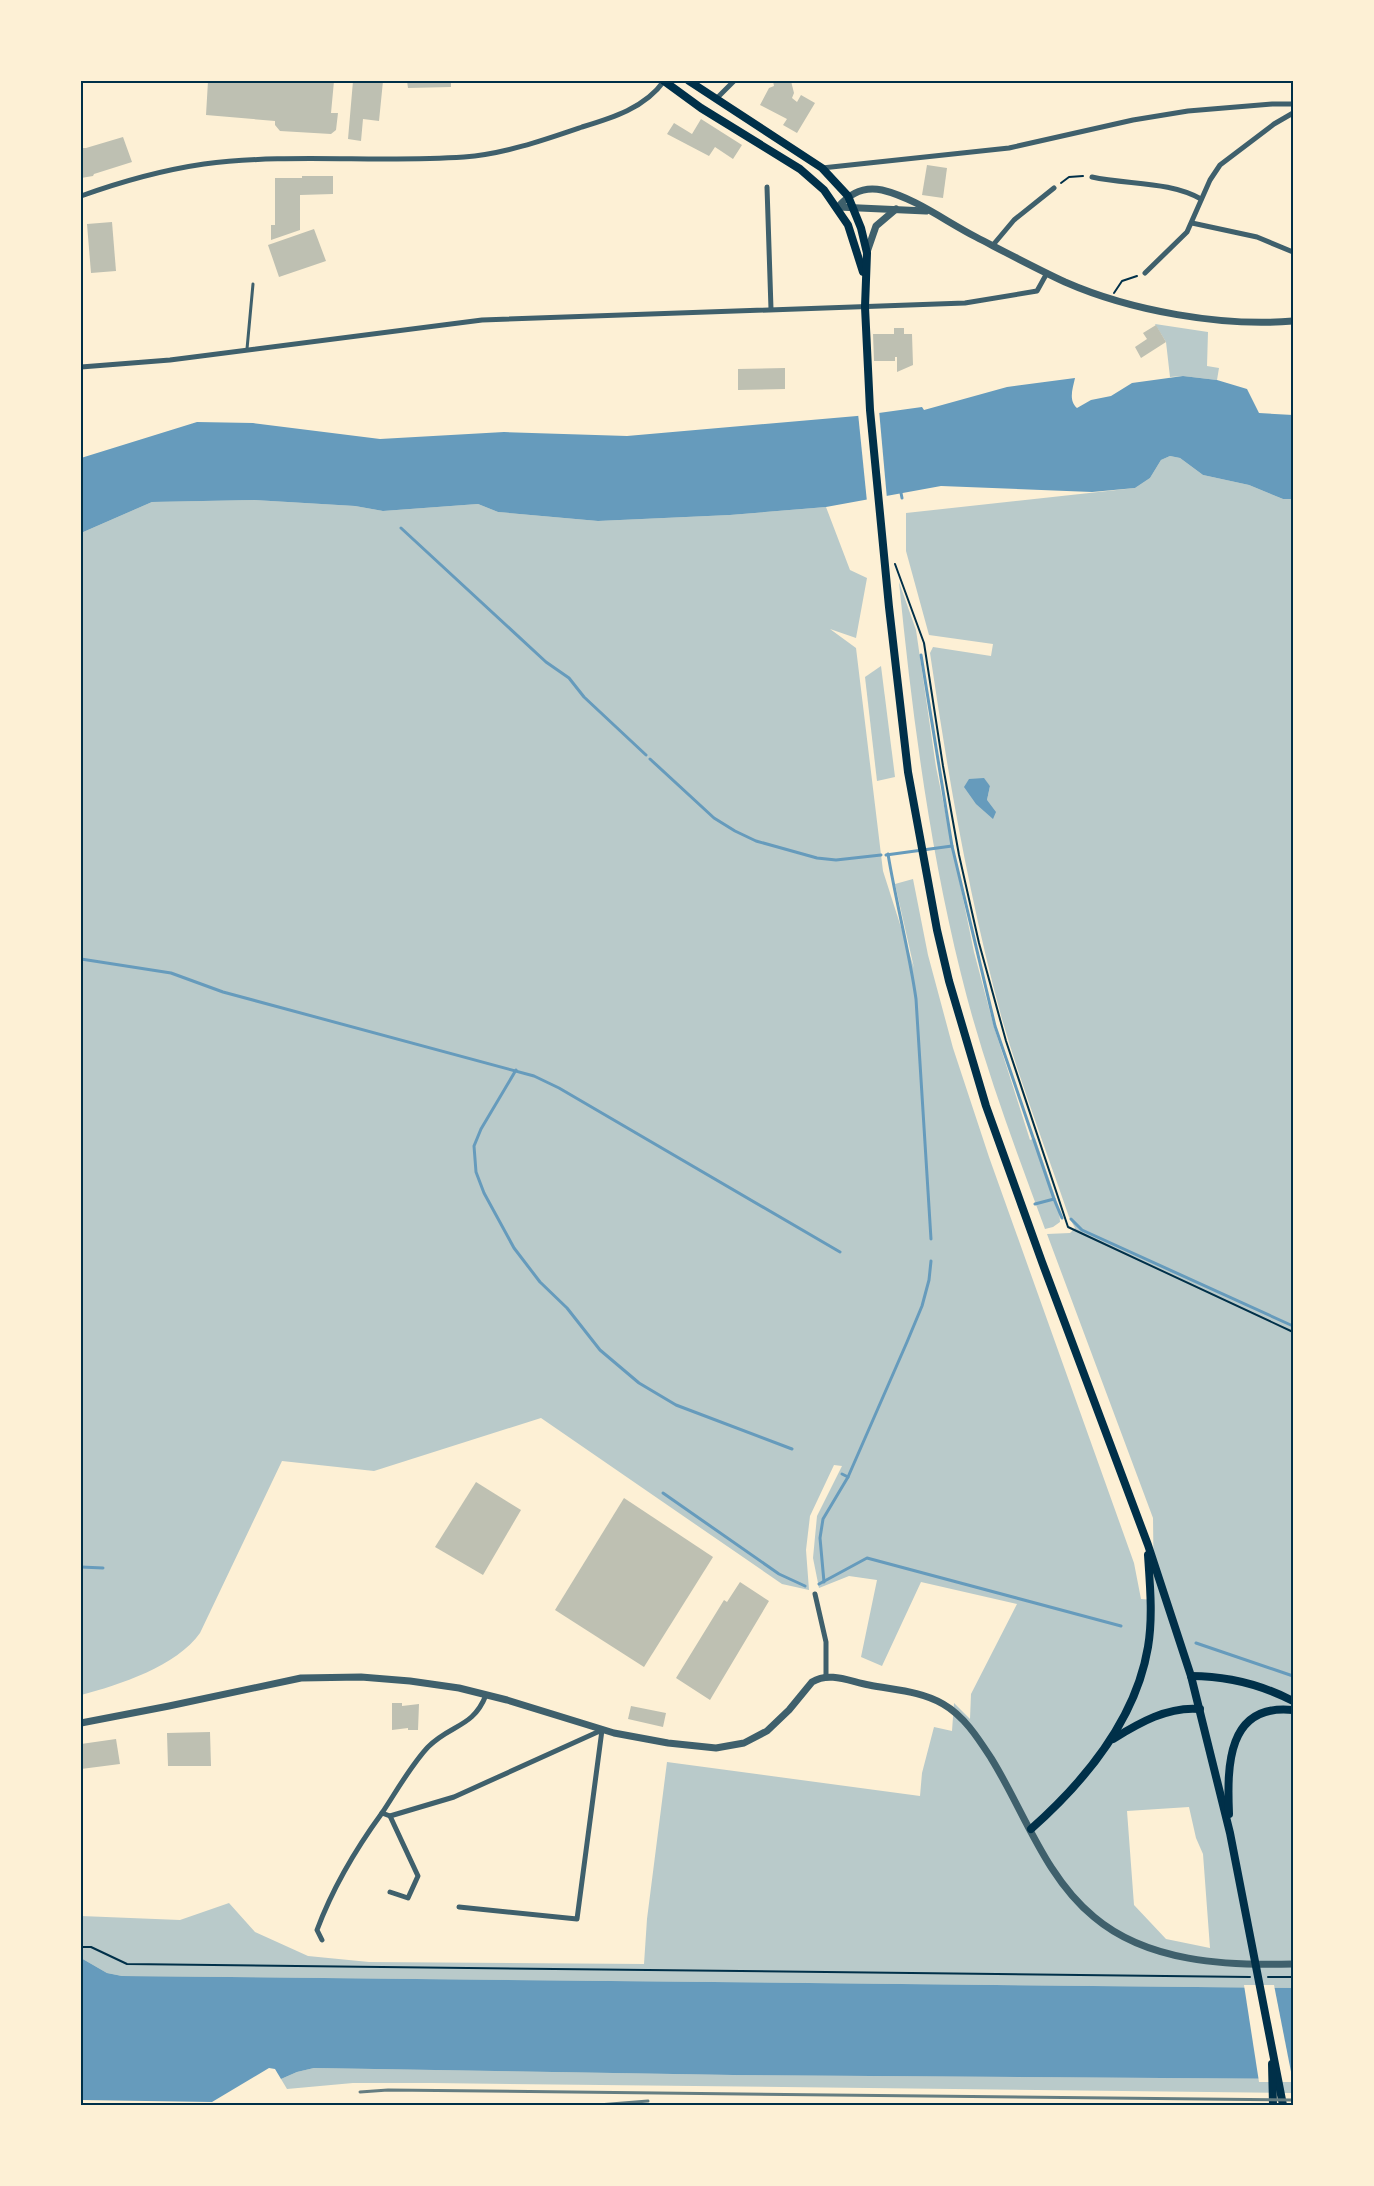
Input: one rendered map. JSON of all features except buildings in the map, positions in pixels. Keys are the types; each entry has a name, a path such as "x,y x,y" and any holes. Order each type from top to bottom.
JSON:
{"main road":[{"path":"664,81 701,108 800,169 824,190 838,207 854,240 865,279"},
{"path":"689,81 822,168 848,196 861,228 867,253 865,307 870,410 908,772 926,877 949,981 969,1052 1003,1154 1148,1545 1191,1676 1230,1833 1283,2105"},
{"path":"1031,1829 1072,1791 1111,1739 1136,1688 1148,1647 1151,1618 1148,1545"},
{"path":"1191,1676 1207,1676 1242,1682 1293,1701"},
{"path":"1111,1739 1133,1726 1166,1713 1200,1709"},
{"path":"1230,1833 1228,1774 1233,1745 1241,1730 1256,1716 1275,1709 1293,1710"},
{"path":"1271,2042 1273,2105"}],"street":[{"path":"81,196 203,164 268,159 465,157 523,147 640,105 664,81"},
{"path":"716,99 734,81"},
{"path":"822,168 1009,148 1133,120 1188,111 1293,104"},
{"path":"1145,273 1180,240 1192,223 1215,172 1227,157 1293,113"},
{"path":"1092,177 1168,187 1201,199"},
{"path":"767,187 771,309"},
{"path":"993,245 1014,220 1054,188"},
{"path":"838,207 848,196 863,190 880,190 903,197 1072,285 1167,312 1207,319 1260,323 1293,321"},
{"path":"838,207 928,211"},
{"path":"867,253 876,226 896,209"},
{"path":"1192,223 1257,237 1293,252"},
{"path":"81,366 170,360 482,320 965,303 1029,294 1041,287 1047,273"},
{"path":"815,1594 826,1642 826,1677"},
{"path":"81,1723 287,1680 317,1677 410,1681 486,1695 602,1730 716,1748 744,1743 767,1731 789,1710 812,1682 826,1677 915,1693 949,1707 966,1724 984,1748 1065,1887 1094,1918 1112,1930 1168,1954 1221,1962 1293,1964"},
{"path":"322,1940 317,1930 333,1889 358,1847 426,1750 450,1730 469,1721 477,1714 486,1695"},
{"path":"382,1813 390,1816 454,1797 602,1730"},
{"path":"459,1907 576,1919 602,1730"},
{"path":"390,1816 418,1876 408,1899 390,1892"}],"lane":[{"path":"247,351 253,284"}],"path":[{"path":"1054,188 1069,177 1092,177"},
{"path":"1113,298 1119,284 1145,273"},
{"path":"894,562 924,642 959,855 979,943 1006,1041 1068,1227 1293,1332"},
{"path":"81,1947 91,1947 127,1964 1293,1977"}],"shaded area":[{"path":"1155,324 1208,332 1207,366 1219,368 1217,380 1183,376 1170,377 1166,342"},
{"path":"1170,456 1180,458 1203,475 1249,485 1283,499 1293,499 1293,1988 122,1976 107,1973 81,1958 81,1916 180,1920 229,1903 255,1932 308,1956 369,1962 644,1964 647,1919 667,1762 920,1796 922,1773 934,1727 952,1731 954,1703 970,1719 971,1694 1017,1604 921,1582 882,1666 861,1657 877,1580 849,1576 819,1588 813,1558 817,1516 842,1466 834,1465 810,1516 806,1550 809,1590 782,1584 541,1418 374,1471 282,1461 200,1633 190,1645 146,1673 81,1695 81,533 152,502 254,500 355,506 383,511 478,504 498,512 598,521 730,515 826,507 850,570 867,578 856,638 830,629 856,648 883,871 914,968 895,884 913,879 928,955 953,1048 989,1157 1134,1563 1141,1599 1154,1600 1153,1518 1047,1234 1070,1233 1075,1228 1034,1118 1002,1019 969,882 944,745 930,653 933,647 991,656 993,644 929,635 906,551 906,513 1135,488 1150,478 1161,460","holes":["969,779 984,779 990,786 987,800","1189,1807 1196,1838 1203,1854 1210,1948 1166,1939 1134,1905 1127,1811"]},
{"path":"899,582 916,630 936,767 974,952 994,1027 1030,1140 1035,1138 1059,1208 1060,1222 1045,1229 1010,1134 961,974 940,877 923,779"},
{"path":"881,666 895,777 877,781 865,677"},
{"path":"314,2068 733,2075 1293,2079 1293,2093 432,2083 353,2083 287,2089 281,2079"},
{"path":"991,2103 1182,2105 977,2105"}],"water":[{"path":"1183,376 1217,380 1247,389 1259,413 1293,415 1293,499 1283,499 1249,485 1203,475 1180,458 1170,456 1161,460 1150,478 1135,488 1092,492 941,486 826,507 730,515 598,521 498,512 478,504 383,511 355,506 254,500 152,502 81,533 81,458 197,422 253,423 380,439 504,432 627,436 857,416 922,407 924,410 1007,387 1075,378 1072,398 1077,408 1091,400 1111,396 1132,383"},
{"path":"984,778 990,786 987,800 996,812 993,819 976,804 964,787 969,779"},
{"path":"81,1958 107,1973 122,1976 1293,1988 1293,2079 733,2075 314,2068 281,2079 275,2069 269,2068 212,2102 81,2100"}],"pier":[{"path":"879,410 887,499 867,502 858,413"},
{"path":"1244,1985 1274,1985 1293,2082 1259,2082"}],"waterway":[{"path":"901,493 902,498"},
{"path":"401,528 546,662 569,678 584,697 646,755"},
{"path":"886,855 952,846 921,655"},
{"path":"650,759 714,818 756,841 817,858 836,860 881,855"},
{"path":"952,846 995,1026 1054,1199 1035,1204"},
{"path":"888,854 916,999 931,1239"},
{"path":"81,959 171,973 223,992 534,1076 559,1088 840,1252"},
{"path":"516,1070 481,1129 474,1146 476,1172 484,1193 514,1248 540,1282 567,1308 600,1350 639,1383 676,1405 792,1449"},
{"path":"1054,1199 1062,1218"},
{"path":"1071,1219 1082,1230 1293,1326"},
{"path":"824,1582 820,1538 823,1519 848,1477 907,1342 922,1306 931,1261"},
{"path":"842,1474 848,1477"},
{"path":"663,1493 779,1574 805,1586"},
{"path":"819,1584 867,1558 1121,1626"},
{"path":"81,1567 103,1568"},
{"path":"1196,1643 1293,1676"}],"railway":[{"path":"360,2092 388,2090 1293,2100"},
{"path":"598,2105 648,2101"}]}
